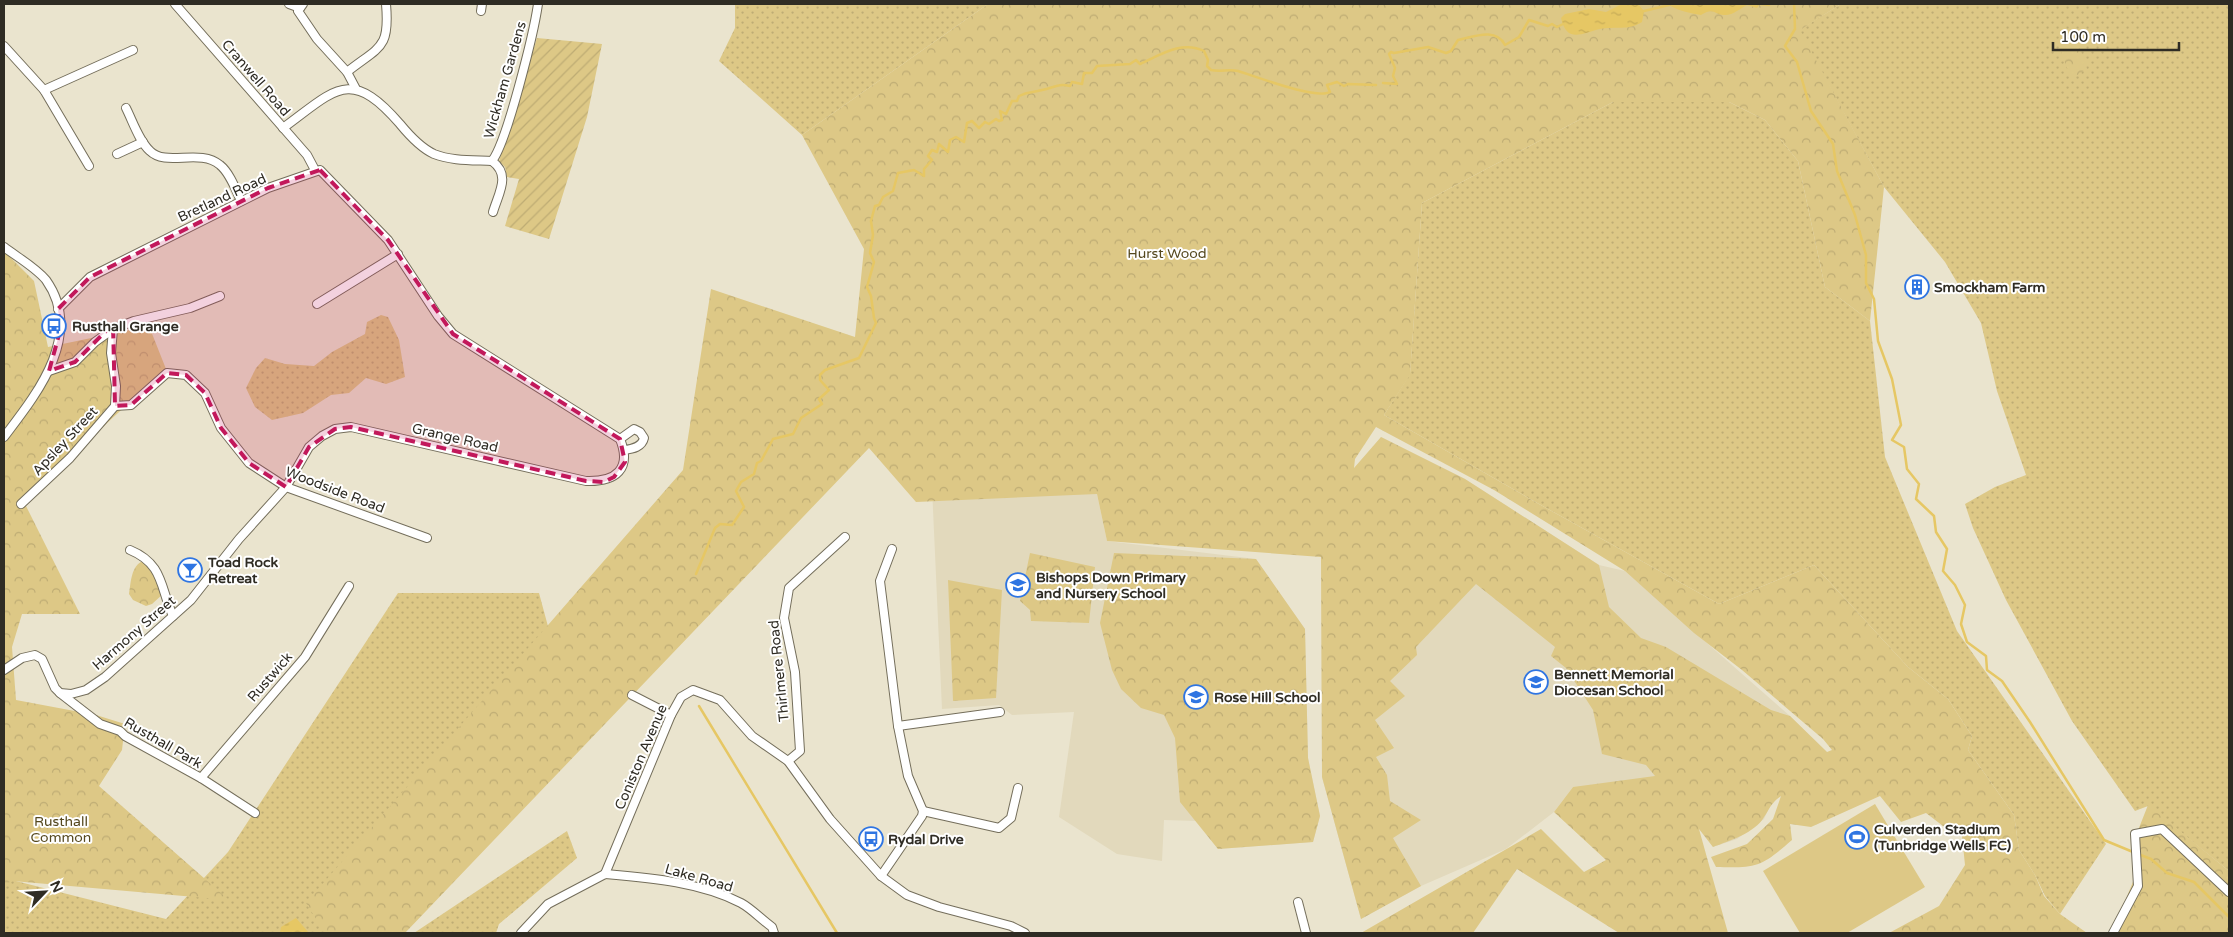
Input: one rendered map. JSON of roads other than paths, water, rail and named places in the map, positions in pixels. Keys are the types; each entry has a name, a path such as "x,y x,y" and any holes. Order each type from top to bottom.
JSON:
{"street":[{"name":"Cranwell Road","path":"176,4 307,155 315,170"},
{"path":"288,4 301,6 298,10 318,39 347,72 356,89"},
{"path":"347,72 383,44 388,29 386,4"},
{"name":"Wickham Gardens","path":"492,161 505,130 538,4"},
{"path":"4,46 44,90 89,166"},
{"path":"44,90 133,50"},
{"path":"283,128 334,92 350,88 356,89 369,95 384,106 412,137 434,154 492,161 499,166 503,179 493,212"},
{"path":"126,108 143,142 152,153 162,157 212,159 222,166 241,201"},
{"path":"117,154 143,142"},
{"path":"315,170 320,170 326,174 388,240 438,316 453,334 620,439 624,450 638,447 643,443 644,438 640,432 634,429 620,439"},
{"name":"Bretland Road","path":"58,309 90,277 241,201 315,170"},
{"path":"4,247 45,280 58,309 59,340 49,372 4,438"},
{"path":"317,304 398,254"},
{"path":"49,372 75,362 95,342 113,329 134,321 190,308 220,296"},
{"name":"Apsley Street","path":"21,504 70,458 115,406 116,386 111,353 113,329"},
{"name":"Woodside Road","path":"115,406 131,405 167,374 186,375 205,393 221,428 249,463 286,487 427,538"},
{"name":"Grange Road","path":"286,487 310,446 322,436 335,429 351,427 586,481 604,482 614,477 625,462 624,450"},
{"name":"Harmony Street","path":"60,693 71,694 93,685 191,600 239,539 286,487"},
{"name":"Thirlmere Road","path":"788,760 800,751 795,672 784,618 790,588 845,537"},
{"path":"881,876 922,816 924,810 908,776 898,726 880,581 892,549"},
{"path":"130,550 147,558 156,569 173,616"},
{"name":"Rustwick","path":"200,778 305,657 349,586"},
{"path":"4,670 22,658 35,655 42,659 55,688 60,693"},
{"name":"Coniston Avenue","path":"605,874 671,715 682,697 693,690 720,700 752,736 788,760 830,819 881,876 907,895 938,907 1011,926 1026,933"},
{"name":"Rusthall Park","path":"60,693 100,724 120,731 124,736 200,778 255,813"},
{"path":"632,695 671,715"},
{"path":"898,726 1000,712"},
{"path":"924,810 1000,828 1012,818 1018,788"},
{"path":"2113,933 2138,886 2135,834 2162,829 2229,892"},
{"path":"521,933 548,904 605,874"},
{"name":"Lake Road","path":"605,874 666,880 712,893 742,904 772,928 774,933"},
{"path":"1298,902 1306,933"}],"water":[{"path":"1622,4 1638,4 1644,11 1642,22 1627,27 1606,28 1576,35 1567,31 1561,18 1565,14 1589,9 1606,12"},
{"path":"1760,4 1757,8 1747,5 1727,15 1711,11 1701,15 1688,13 1669,5"},
{"path":"296,918 309,933 280,933 281,927"}],"waterway":[{"path":"1760,4 1769,5"},
{"path":"1794,4 1795,29 1785,46 1797,62 1811,111 1833,144 1837,171 1855,215 1866,255 1866,283 1874,299 1878,341 1892,379 1901,425 1892,440 1904,447 1907,469 1919,484 1916,499 1934,516 1936,532 1947,549 1943,571 1955,585 1965,605 1961,624 1967,642 1986,656 1987,670 2002,681 2104,840 2133,852"},
{"path":"1644,11 1669,5"},
{"path":"1383,83 1397,84 1393,76 1395,68 1389,54 1391,52 1428,47 1446,53 1451,51 1458,40 1484,35 1496,36 1505,45 1519,37 1529,20 1548,26 1552,24 1557,27 1563,24"},
{"path":"696,574 715,528 720,524 732,525 744,507 736,491 741,482 754,474 757,463 761,461 773,439 793,434 801,418 822,404 819,399 829,390 820,380 820,375 825,370 859,358 876,323 871,296 867,287 874,262 870,253 873,235 871,221 875,206 879,205 883,197 893,191 898,173 914,170 924,176 924,169 932,160 928,156 932,150 937,152 939,144 948,152 950,140 956,137 964,142 967,123 972,121 979,128 985,122 989,124 996,119 1002,120 1000,111 1006,114 1012,101 1017,101 1019,96 1059,85 1070,86 1072,82 1082,84 1084,73 1092,73 1097,66 1130,64 1136,60 1140,64 1171,50 1188,47 1204,51 1208,60 1207,66 1211,70 1238,71 1312,93 1323,94 1330,92 1327,85 1337,82 1344,86 1348,84 1376,85"},
{"path":"699,706 837,933"},
{"path":"2138,854 2151,859 2167,873 2194,882 2229,917"}],"place":[{"name":"Smockham Farm","path":"1917,287"},
{"name":"Rusthall Grange","path":"54,326"},
{"name":"Toad Rock Retreat","path":"190,570"},
{"name":"Bishops Down Primary and Nursery School","path":"1018,585"},
{"name":"Bennett Memorial Diocesan School","path":"1536,682"},
{"name":"Rose Hill School","path":"1196,697"},
{"name":"Culverden Stadium (Tunbridge Wells FC)","path":"1857,837"},
{"name":"Rydal Drive","path":"871,839"}],"park label":[{"name":"Hurst Wood","path":"1167,253"},
{"name":"Rusthall Common","path":"61,830"}]}
